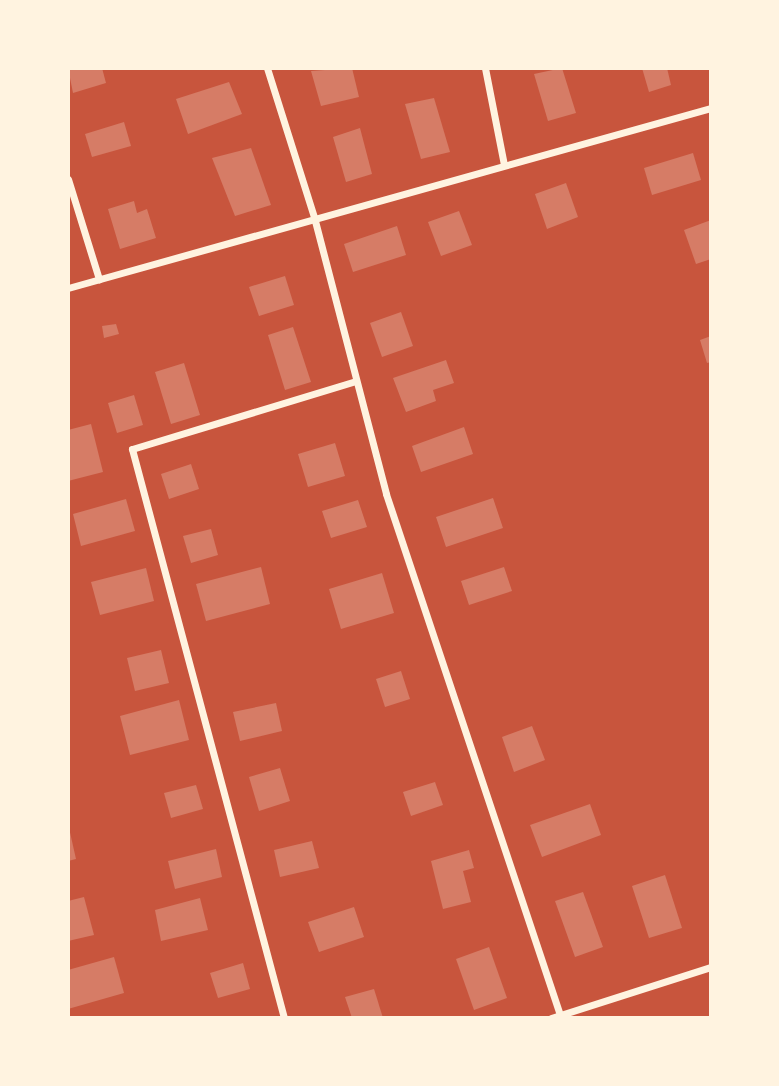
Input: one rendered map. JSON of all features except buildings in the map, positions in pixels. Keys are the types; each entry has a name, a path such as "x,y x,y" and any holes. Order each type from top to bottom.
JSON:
{"street":[{"path":"267,68 314,217 386,494 560,1016"},
{"path":"485,68 504,165"},
{"path":"68,288 711,108"},
{"path":"68,179 99,279"},
{"path":"284,1018 132,449 356,381"},
{"path":"551,1018 711,967"}]}
